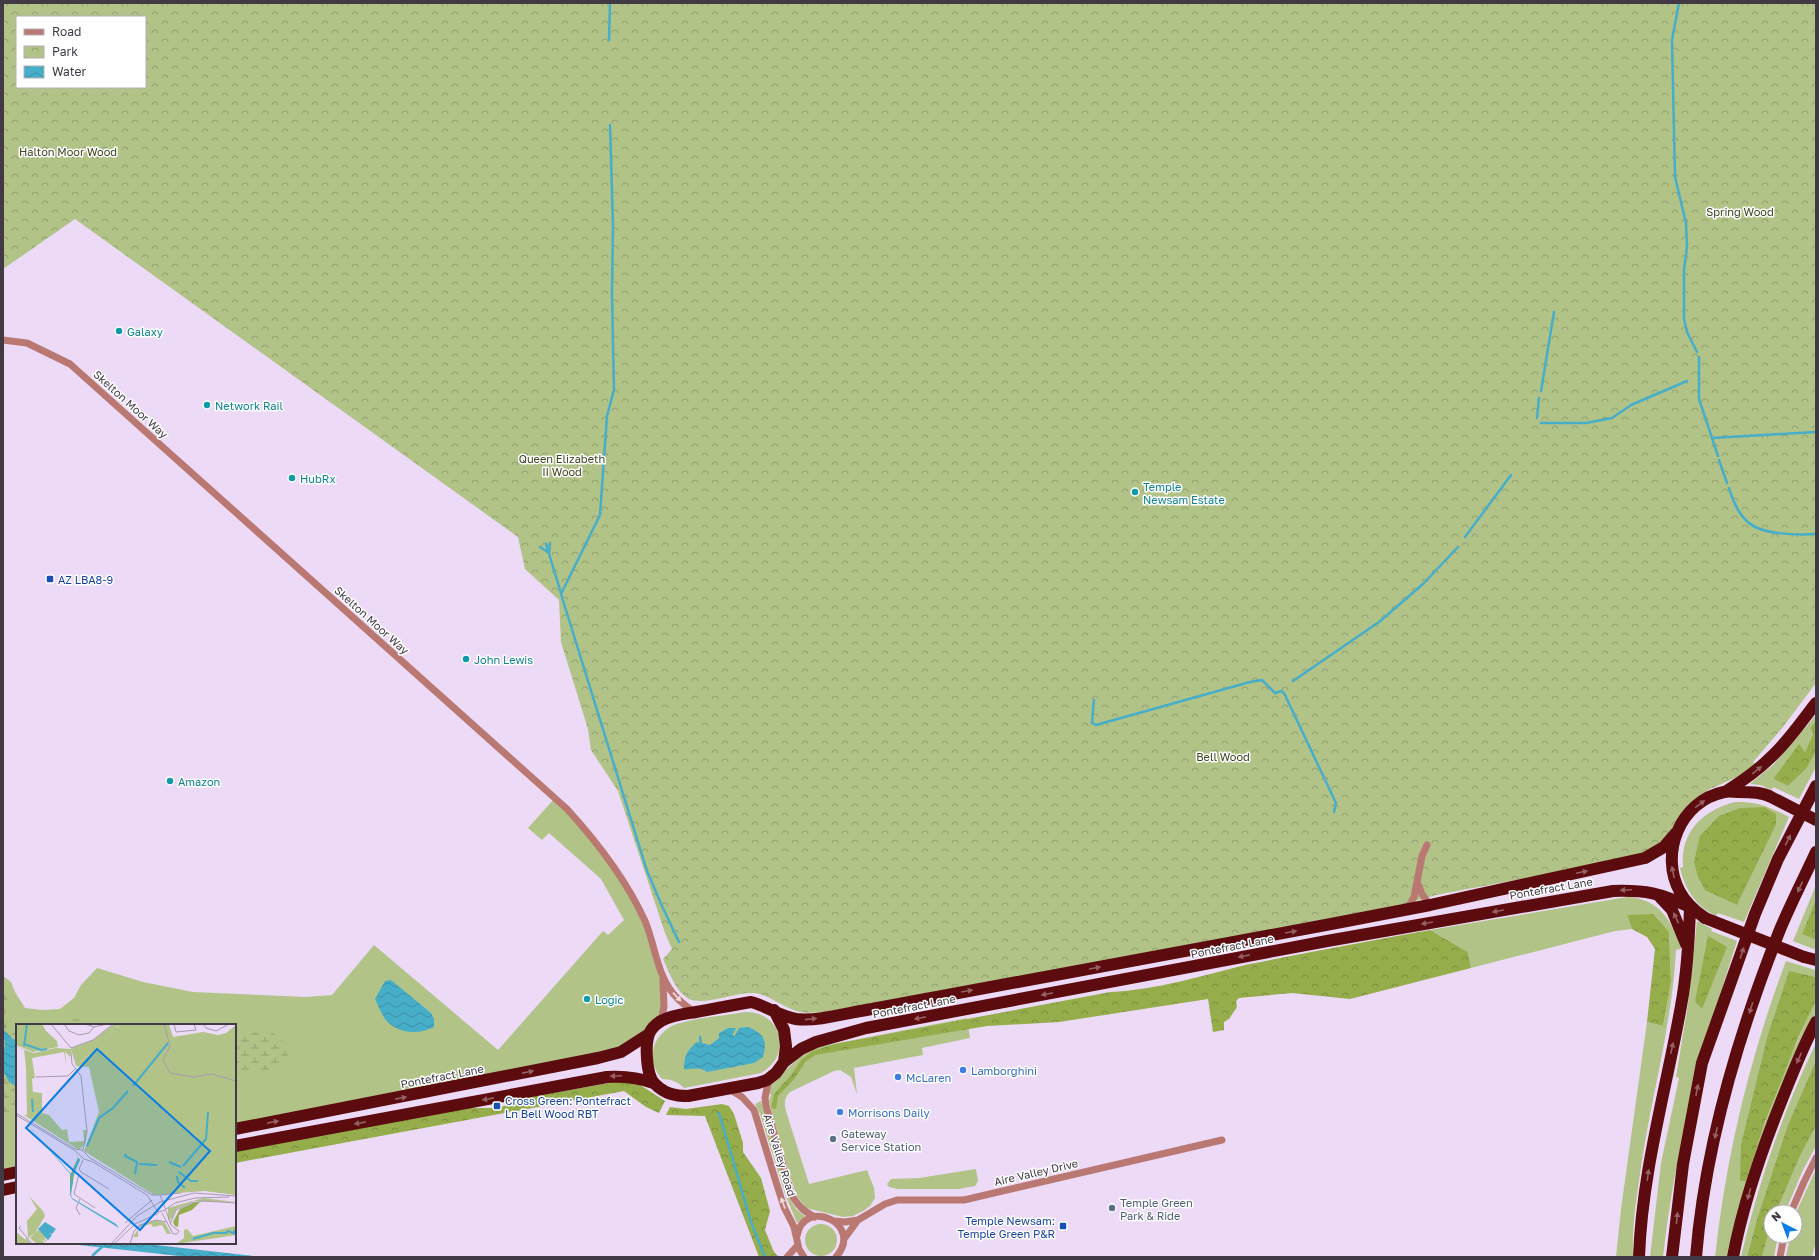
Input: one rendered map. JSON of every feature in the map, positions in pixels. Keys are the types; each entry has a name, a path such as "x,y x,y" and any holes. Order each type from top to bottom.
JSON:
{"highway":[{"path":"1810,959 1705,918 1690,907 1680,892 1673,872 1672,847 1681,824 1691,811 1704,801 1725,792 1757,770 1787,740 1816,703"},
{"path":"1672,1257 1683,1164 1702,1063 1755,914 1778,859 1816,786"},
{"path":"1725,792 1755,793 1769,796 1816,820"},
{"name":"Pontefract Lane","path":"774,1010 784,1016 807,1020 1430,905 1645,858 1664,847 1676,834"},
{"path":"1696,1257 1704,1188 1726,1090 1754,999 1775,944 1816,852"},
{"name":"Pontefract Lane","path":"784,1062 801,1049 816,1042 866,1028 1327,941 1613,891 1638,890 1655,893 1690,907"},
{"path":"1655,893 1672,910 1687,949"},
{"path":"1640,1257 1642,1214 1653,1143 1681,1005 1690,907"},
{"path":"236,1146 607,1077 629,1076 642,1078 653,1083 664,1092 676,1096 688,1096 758,1083 769,1078 784,1062 786,1046 784,1030 774,1010 750,1002 676,1015 661,1021 654,1026 649,1034 647,1050 648,1066 653,1083"},
{"path":"1733,1257 1750,1190 1769,1132 1796,1065 1816,1022"},
{"name":"Pontefract Lane","path":"236,1129 598,1058 622,1052 649,1034"},
{"path":"3,1175 16,1172"},
{"path":"3,1190 16,1187"}],"street":[{"name":"Skelton Moor Way","path":"3,340 27,343 70,364 563,806 601,846 614,864 645,922 663,978 664,1007 661,1021"},
{"path":"1407,909 1418,884 1422,856 1427,845"},
{"path":"1418,884 1422,894 1430,905"},
{"name":"Skelton Moor Way","path":"663,978 677,998 694,1013"},
{"name":"Aire Valley Road","path":"769,1078 765,1098 766,1106 791,1193 797,1205 805,1212 815,1217 825,1217 834,1221"},
{"name":"Aire Valley Road","path":"728,1089 742,1097 754,1110 784,1206 794,1227 797,1242 804,1257"},
{"name":"Aire Valley Drive","path":"834,1221 846,1222 858,1220 885,1204 897,1200 964,1200 1222,1140"},
{"path":"1794,1204 1816,1158"},
{"path":"787,1257 797,1242 800,1227 809,1219 815,1217"},
{"name":"Aire Valley Drive","path":"844,1239 858,1220"},
{"path":"834,1221 842,1232 844,1239 841,1251 837,1257"},
{"path":"1780,1257 1782,1244"}],"green space":[{"name":"Temple Newsam Estate","path":"3,3 1816,3 1816,683 1783,727 1753,762 1756,765 1735,778 1710,789 1698,797 1682,812 1671,830 1659,844 1633,858 1436,895 1402,905 893,1000 825,1011 806,1013 801,1012 788,1008 765,996 753,993 738,994 712,1000 696,1001 689,999 680,992 663,959 672,949 665,933 618,791 591,750 588,729 561,642 559,600 525,569 518,537 75,219 3,269"},
{"path":"1816,715 1816,720 1810,728 1813,734 1805,752 1799,745 1773,779 1788,786 1806,769 1816,752 1816,767 1799,799 1773,787 1772,790 1760,785 1750,784 1774,764"},
{"path":"1816,720 1816,752 1806,769 1788,786 1773,779 1799,744 1805,752 1813,734 1810,728"},
{"path":"555,798 601,847 645,921 663,978 661,1021 621,1052 236,1129 236,1024 16,1024 16,1172 3,1175 3,976 11,982 15,992 25,1008 42,1010 60,1009 74,998 81,985 97,968 143,982 193,992 306,997 332,995 374,945 498,1050 603,931 608,935 624,920 601,879 549,833 542,840 528,828"},
{"path":"1735,802 1757,804 1789,817 1744,922 1718,913 1716,916 1697,902 1688,890 1680,868 1683,867 1685,843 1696,824 1713,811","holes":["1776,814 1776,825 1737,905"]},
{"path":"1764,807 1776,814 1776,825 1737,905 1705,890 1698,877 1694,862 1700,836 1719,816 1740,808"},
{"path":"1816,885 1816,899 1802,934 1816,940 1816,950 1793,941"},
{"path":"1627,897 1636,898 1650,903 1662,912 1677,936 1681,949 1676,950 1670,1008 1643,1152 1634,1219 1633,1257 1616,1257 1621,1209 1647,1022 1663,1026 1671,982 1669,932 1627,915 1632,929 1615,931 1471,968 1468,952 1430,930"},
{"path":"1816,899 1816,940 1802,934"},
{"path":"1653,914 1669,932 1671,982 1663,1026 1647,1022 1655,949 1647,937 1632,929 1627,915"},
{"path":"1697,921 1712,929 1711,931 1737,941 1713,1019 1692,1097 1675,1176 1663,1257 1650,1257 1661,1163 1679,1078 1676,1077 1688,1004"},
{"path":"1430,930 1468,952 1471,968 1350,999 1292,993 1239,998 1236,1001 1237,1007 1229,1019 1224,1022 1224,1030 1213,1032 1208,999 1059,1022 987,1026 815,1055 805,1062 795,1078 778,1096 776,1109 771,1108 774,1094 791,1075 802,1059 813,1051 835,1044 1110,992 1128,991 1163,985 1250,964"},
{"path":"1708,936 1727,947 1702,1009 1695,1001"},
{"path":"1786,961 1815,970 1816,968 1816,977 1789,972 1767,1037 1741,1144 1741,1181 1746,1181 1777,1090 1805,1023 1816,1001 1816,1015 1729,1257 1715,1257 1726,1182 1741,1107 1761,1033"},
{"path":"1789,971 1816,977 1816,1001 1798,1038 1765,1122 1746,1181 1740,1181 1741,1144 1767,1037"},
{"path":"3,985 6,989 8,998 5,1022 8,1030 16,1033 16,1040 13,1039 3,1029"},
{"path":"746,1012 758,1014 768,1019 775,1027 779,1036 780,1046 777,1056 771,1065 761,1073 684,1088 671,1080 662,1079 653,1063 653,1051 657,1040 667,1029 685,1022"},
{"path":"81,1018 92,1024 52,1024"},
{"path":"967,1018 970,1038 922,1048 923,1055 854,1068 857,1094 851,1077 840,1070 834,1071 788,1094 785,1101 786,1111 809,1184 867,1170 874,1188 875,1198 870,1206 853,1216 843,1217 806,1208 797,1196 773,1119 769,1101 771,1094 767,1093 772,1083 801,1056 818,1047"},
{"path":"268,1032 273,1033 287,1048 287,1057 281,1065 274,1070 236,1070 236,1035"},
{"path":"1816,1043 1816,1060 1787,1127 1757,1219 1747,1257 1741,1257 1755,1202 1772,1148 1782,1121"},
{"path":"1816,1060 1816,1126 1801,1154 1779,1204 1763,1204 1763,1244 1766,1244 1762,1257 1747,1257 1757,1219 1787,1127"},
{"path":"3,1071 9,1082 16,1086 16,1112 3,1119"},
{"path":"621,1081 640,1085 665,1101 659,1113 646,1107 624,1091 236,1163 236,1151 467,1108 492,1108 510,1105 530,1097"},
{"path":"761,1101 790,1199 796,1209 805,1216 797,1223 785,1194 760,1114 755,1104"},
{"path":"722,1104 729,1106 734,1114 743,1143 743,1152 761,1178 770,1211 765,1230 774,1252 779,1257 759,1257 705,1116 666,1115 670,1107 686,1109"},
{"path":"1816,1126 1816,1146 1803,1170 1788,1204 1779,1204 1801,1154"},
{"path":"976,1169 978,1181 975,1186 958,1189 898,1189 889,1187 887,1184 891,1179 919,1178"},
{"path":"1816,1169 1816,1242 1812,1257 1786,1257 1788,1244 1803,1244 1803,1204 1800,1204"},
{"path":"818,1224 824,1224 834,1231 837,1240 836,1246 830,1253 824,1256 818,1256 808,1249 805,1243 805,1237 812,1227"},
{"path":"1766,1244 1776,1244 1774,1257 1762,1257"}],"water":[{"path":"391,980 431,1013 434,1019 434,1027 428,1030 408,1032 395,1028 385,1019 375,999 385,981"},
{"path":"748,1027 761,1035 765,1046 763,1057 754,1063 707,1072 699,1069 684,1069 687,1054 697,1042 710,1045 719,1038 719,1033 728,1028 736,1028 733,1034 734,1037 739,1028"},
{"path":"3,1029 13,1039 16,1040 16,1086 9,1082 3,1071 3,1053 5,1045"},
{"path":"70,1244 147,1244 263,1257 188,1257"}],"waterway":[{"path":"609,40 610,3"},
{"path":"1679,3 1672,40 1675,177 1686,223 1687,247 1684,270 1684,319 1687,332 1697,352"},
{"path":"610,125 613,225 612,294 614,390 607,416 600,515 561,594 647,871 679,942"},
{"path":"1541,391 1554,312"},
{"path":"1699,357 1699,399 1718,456"},
{"path":"1541,423 1586,423 1612,418 1631,405 1687,381"},
{"path":"1537,418 1539,398"},
{"path":"1712,438 1816,432"},
{"path":"1719,460 1727,483"},
{"path":"1465,537 1511,475"},
{"path":"1729,488 1739,511 1745,519 1755,527 1772,532 1816,534"},
{"path":"540,547 549,553 550,543"},
{"path":"546,544 561,593"},
{"path":"1293,681 1379,622 1423,584 1458,547"},
{"path":"1094,700 1092,723 1096,725 1250,682 1262,680 1275,693 1282,691 1285,695 1336,803 1334,812"},
{"path":"700,1037 701,1045"},
{"path":"719,1113 751,1222 765,1257"},
{"path":"93,1255 103,1246"}],"place":[{"name":"Galaxy","path":"119,331"},
{"name":"Network Rail","path":"207,405"},
{"name":"HubRx","path":"292,478"},
{"name":"Temple Newsam Estate","path":"1135,492"},
{"name":"AZ LBA8-9","path":"50,579"},
{"name":"John Lewis","path":"466,659"},
{"name":"Amazon","path":"170,781"},
{"name":"Logic","path":"587,999"},
{"name":"Lamborghini","path":"963,1070"},
{"name":"McLaren","path":"898,1077"},
{"name":"Cross Green: Pontefract Ln Bell Wood RBT","path":"497,1106"},
{"name":"Morrisons Daily","path":"840,1112"},
{"name":"Gateway Service Station","path":"833,1139"},
{"name":"Temple Green Park & Ride","path":"1112,1208"},
{"name":"Temple Newsam: Temple Green P&R","path":"1063,1226"}],"park label":[{"name":"Halton Moor Wood","path":"68,151"},
{"name":"Spring Wood","path":"1740,211"},
{"name":"Queen Elizabeth II Wood","path":"562,464"},
{"name":"Bell Wood","path":"1223,756"}]}
